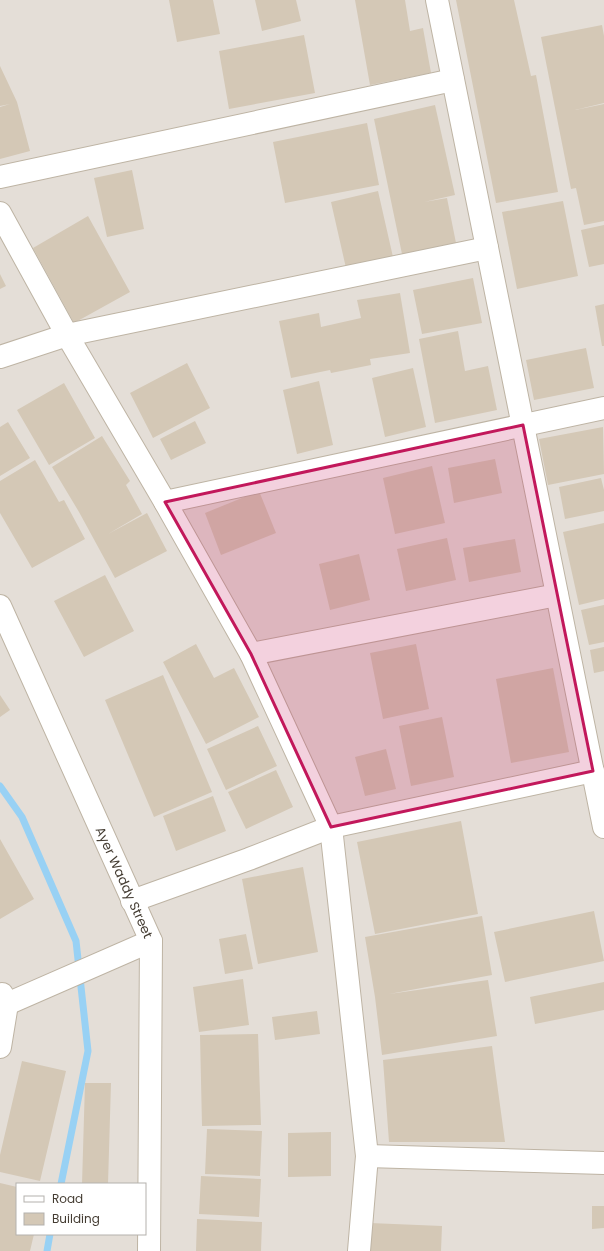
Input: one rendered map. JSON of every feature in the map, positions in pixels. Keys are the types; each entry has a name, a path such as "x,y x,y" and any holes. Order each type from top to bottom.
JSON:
{"street":[{"path":"437,0 604,827"},
{"path":"0,178 453,80"},
{"path":"0,213 67,335 165,502 251,654 331,827 367,1156 359,1251"},
{"path":"0,357 67,335 487,248"},
{"path":"165,502 604,408"},
{"path":"251,654 557,595"},
{"name":"Ayer Waddy Street","path":"0,606 150,941 149,1251"},
{"path":"132,901 331,827 593,771"},
{"path":"0,1047 2,1001 150,941"},
{"path":"367,1156 604,1163"}],"highlighted area":[{"path":"523,425 593,771 331,827 251,654 165,502"}],"shaded area":[{"path":"0,0 604,0 604,1251 0,1251"}],"building":[{"path":"169,0 213,0 220,34 177,42"},
{"path":"255,0 296,0 301,21 262,31"},
{"path":"355,0 405,0 410,31 423,28 431,73 370,85"},
{"path":"456,0 514,0 531,76 536,75 558,192 496,203"},
{"path":"602,25 604,36 604,103 575,110 604,104 604,221 584,225 576,188 571,189 541,37"},
{"path":"304,35 315,93 229,109 219,51"},
{"path":"0,66 17,102 30,151 0,159 0,107 10,104 0,106"},
{"path":"435,105 455,195 424,202 447,198 456,243 402,254 374,119"},
{"path":"367,123 379,185 285,203 273,142"},
{"path":"132,170 144,229 107,237 94,178"},
{"path":"378,191 393,257 346,268 331,202"},
{"path":"563,201 578,276 517,289 502,212"},
{"path":"88,216 130,292 74,323 33,248"},
{"path":"604,225 604,264 589,267 581,230"},
{"path":"0,274 6,286 0,289"},
{"path":"473,278 482,323 422,334 413,290"},
{"path":"400,293 410,353 370,359 371,365 331,373 330,370 291,378 279,321 319,313 321,327 361,318 357,300"},
{"path":"604,304 604,346 602,346 595,306"},
{"path":"458,331 465,371 488,366 497,410 435,423 419,339"},
{"path":"586,348 594,388 534,400 526,360"},
{"path":"187,363 210,408 153,438 130,393"},
{"path":"413,368 426,427 385,437 372,378"},
{"path":"319,381 333,445 297,454 283,390"},
{"path":"64,383 95,438 49,465 17,410"},
{"path":"195,421 206,443 171,460 160,439"},
{"path":"8,422 30,458 0,476 0,427"},
{"path":"603,427 604,474 548,485 539,439"},
{"path":"102,436 130,481 126,485 142,514 108,534 147,513 167,551 115,578 79,512 52,467"},
{"path":"495,459 502,493 454,503 448,468"},
{"path":"35,460 59,502 64,500 85,539 32,568 0,513 0,481"},
{"path":"432,466 445,523 395,534 383,478"},
{"path":"601,478 604,490 604,511 565,519 559,487"},
{"path":"259,491 276,533 221,555 205,513"},
{"path":"604,523 604,599 579,605 563,532"},
{"path":"447,538 456,580 406,591 397,549"},
{"path":"515,539 521,572 469,582 463,548"},
{"path":"359,554 370,600 330,610 319,564"},
{"path":"105,575 134,631 84,657 54,601"},
{"path":"604,605 604,642 589,645 581,610"},
{"path":"196,644 214,678 234,668 259,717 206,744 163,662"},
{"path":"416,644 429,709 383,719 370,653"},
{"path":"604,647 604,671 594,673 590,650"},
{"path":"553,668 569,752 511,763 496,679"},
{"path":"163,675 212,792 154,817 105,700"},
{"path":"0,695 10,710 0,717"},
{"path":"442,717 454,777 411,786 399,726"},
{"path":"258,726 277,766 226,790 207,749"},
{"path":"386,749 396,789 365,796 355,757"},
{"path":"276,770 293,807 246,829 228,792"},
{"path":"213,796 226,831 176,851 163,816"},
{"path":"461,821 478,914 375,934 357,842"},
{"path":"0,839 34,899 0,919"},
{"path":"303,867 318,952 258,964 242,879"},
{"path":"594,911 604,961 505,982 494,932"},
{"path":"482,916 492,975 389,994 488,980 497,1036 382,1055 375,997 365,937"},
{"path":"246,934 253,969 225,974 219,939"},
{"path":"243,979 249,1025 199,1032 193,987"},
{"path":"604,982 604,1010 535,1024 530,997"},
{"path":"317,1011 320,1034 275,1040 272,1017"},
{"path":"258,1034 261,1125 202,1126 200,1035"},
{"path":"492,1046 505,1142 389,1142 383,1060"},
{"path":"22,1061 66,1071 40,1181 0,1172 0,1155"},
{"path":"85,1083 111,1083 108,1183 82,1183"},
{"path":"207,1129 262,1131 260,1176 205,1174"},
{"path":"331,1132 331,1176 288,1177 288,1133"},
{"path":"201,1176 261,1179 259,1217 199,1214"},
{"path":"0,1183 16,1187 16,1235 34,1235 30,1251 0,1251"},
{"path":"592,1206 604,1206 604,1228 592,1229"},
{"path":"197,1219 262,1222 261,1251 196,1251"},
{"path":"370,1223 442,1226 441,1251 369,1251"}],"waterway":[{"path":"0,786 22,817 76,941 88,1051 61,1183"},
{"path":"47,1251 50,1235"}]}
